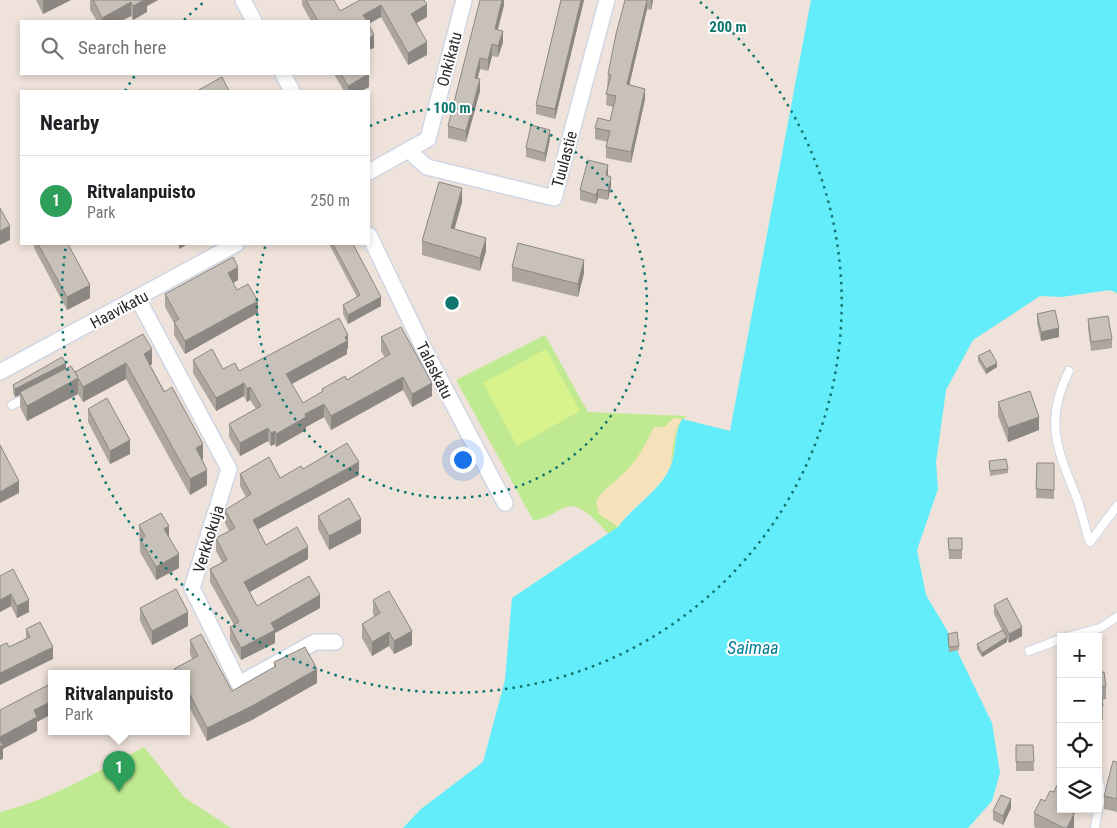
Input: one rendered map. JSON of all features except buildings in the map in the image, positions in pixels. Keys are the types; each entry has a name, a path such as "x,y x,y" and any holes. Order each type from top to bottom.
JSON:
{"street":[{"path":"243,0 253,20"},
{"name":"Onkikatu","path":"370,171 428,139 464,0"},
{"name":"Tuulastie","path":"409,151 427,166 554,198 607,0"},
{"path":"283,75 291,90"},
{"name":"Talaskatu","path":"370,237 422,345 504,503"},
{"name":"Haavikatu","path":"0,372 138,299 234,245"},
{"name":"Verkkokuja","path":"138,299 229,469 192,588 239,684 315,642 335,642"}],"lane":[{"path":"1069,371 1061,387 1057,404 1054,428 1056,448 1077,498 1089,539 1117,506"},
{"path":"12,405 37,392"},
{"path":"1082,633 1100,628 1117,617"},
{"path":"1029,651 1057,640"},
{"path":"1095,828 1097,813"}],"green space":[{"path":"545,335 588,412 686,416 676,432 674,454 670,467 660,483 626,515 618,528 609,534 584,511 572,506 566,507 547,517 533,520 456,380"},
{"path":"546,349 580,411 517,446 483,383"},
{"path":"144,747 184,797 231,828 0,828 0,812 56,792"}],"sand":[{"path":"674,418 682,419 675,432 670,467 661,482 627,515 618,527 599,514 596,501 635,461 654,427 664,427"}],"water":[{"name":"Saimaa","path":"811,0 1117,0 1117,293 1110,290 1061,297 1040,296 973,340 946,390 936,462 938,489 917,550 926,595 948,632 992,723 1000,773 992,801 968,828 403,828 421,809 483,762 505,680 512,598 618,527 653,492 670,468 674,456 677,432 682,419 730,431"}],"place":[{"name":"Ritvalanpuisto","path":"119,792"}]}
